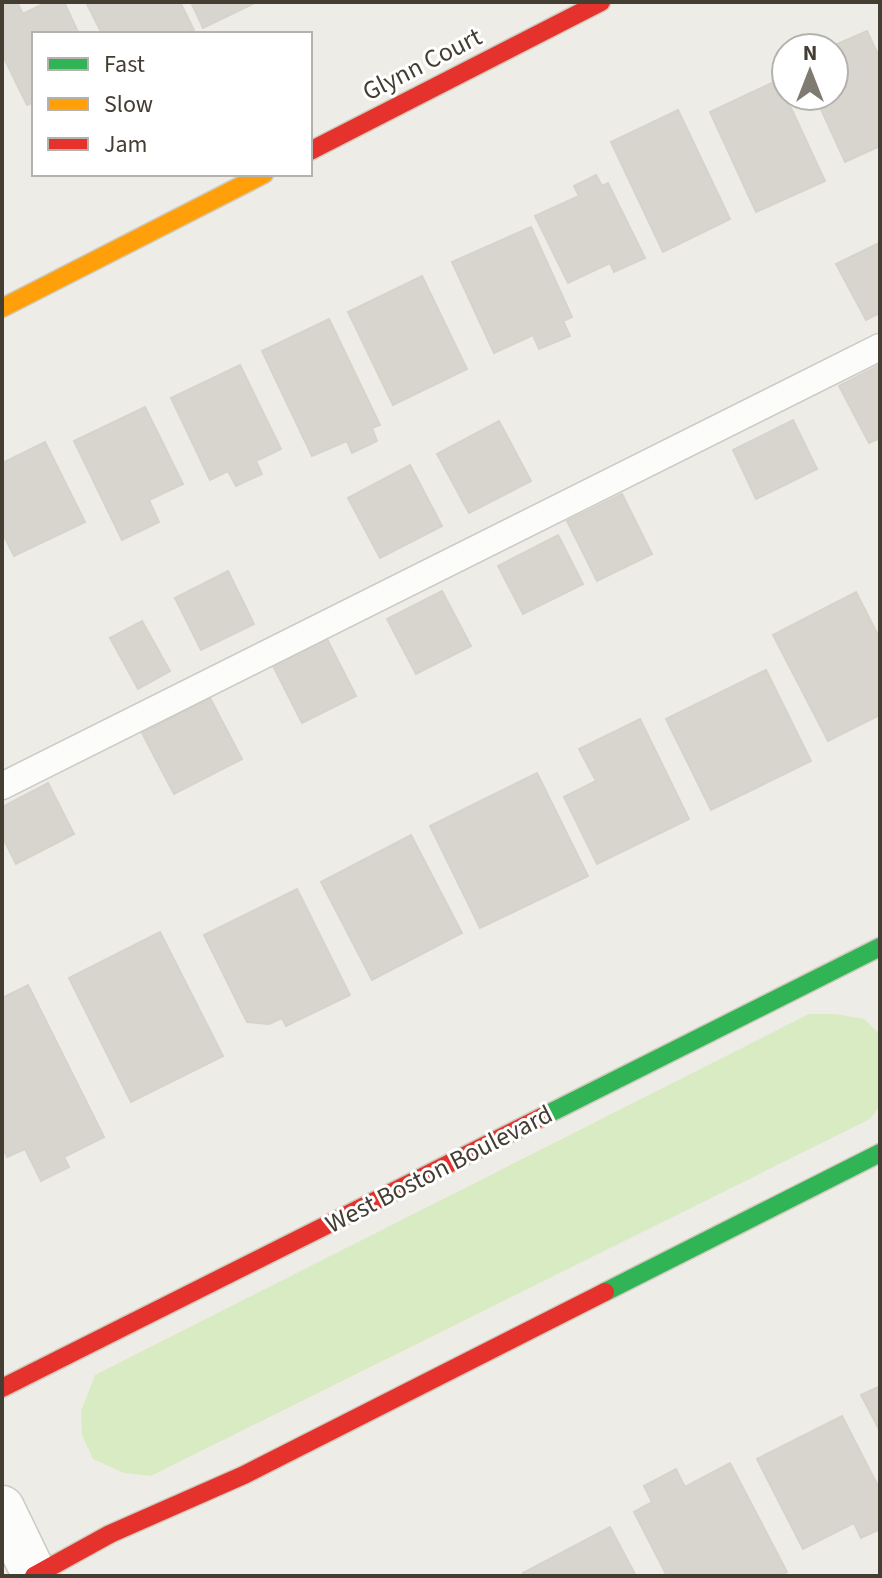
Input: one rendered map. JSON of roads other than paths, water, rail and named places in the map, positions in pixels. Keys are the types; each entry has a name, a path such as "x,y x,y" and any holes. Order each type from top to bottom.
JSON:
{"street":[{"name":"Glynn Court","path":"312,150 601,2"},
{"path":"2,308 260,176"},
{"name":"West Boston Boulevard","path":"2,1388 878,952"},
{"path":"2,1508 35,1576 110,1534 244,1475 880,1153"}],"lane":[{"path":"2,786 880,347"}]}
